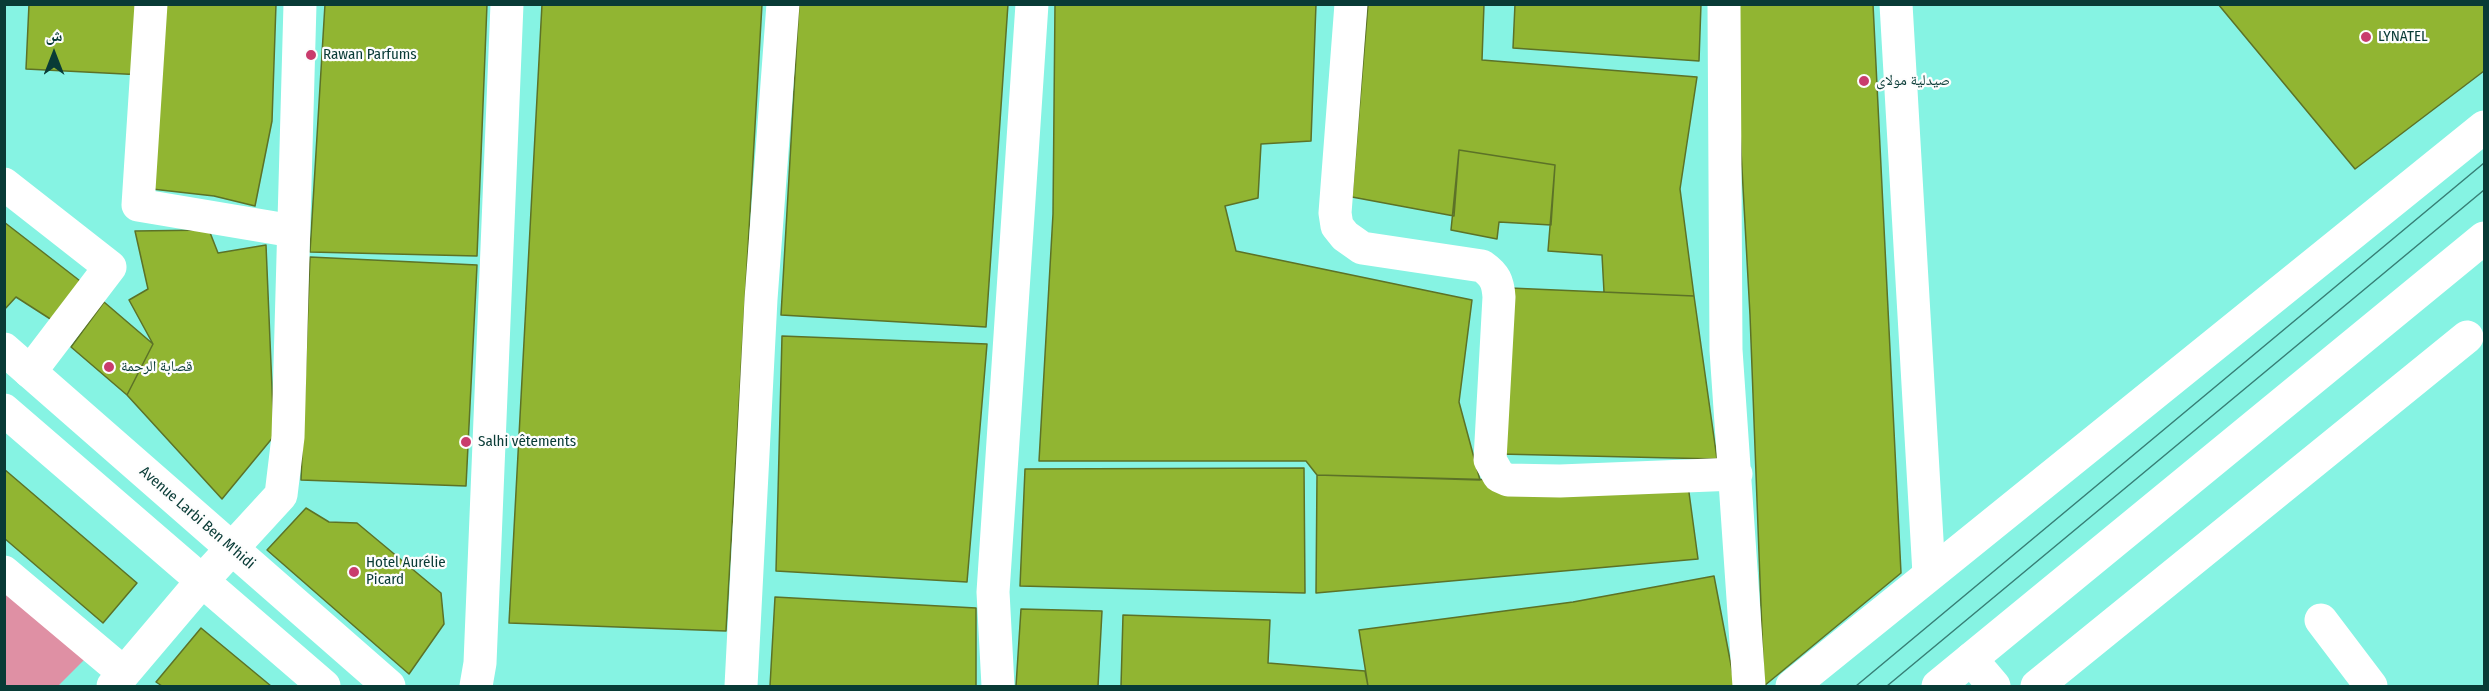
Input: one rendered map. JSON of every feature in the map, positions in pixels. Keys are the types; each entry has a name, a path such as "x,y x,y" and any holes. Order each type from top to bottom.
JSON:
{"street":[{"path":"151,4 138,205 293,231"},
{"path":"4,572 119,680 202,581 281,495 288,437 300,4"},
{"path":"476,687 480,651 507,4"},
{"path":"741,687 761,299 783,4"},
{"path":"998,687 993,592 1032,4"},
{"path":"1351,4 1335,213 1337,226 1345,236 1362,248 1482,266 1494,274 1499,297 1490,460 1499,476 1508,480 1560,481 1736,474"},
{"path":"1724,4 1726,350 1749,687"},
{"path":"1896,4 1929,574"},
{"path":"1792,687 2484,126"},
{"path":"4,184 110,267 30,372"},
{"path":"1938,687 2484,238"},
{"path":"2037,687 2467,337"},
{"name":"Avenue Larbi Ben M'hidi","path":"4,349 389,687"},
{"path":"4,410 324,687"},
{"path":"2321,620 2371,687"},
{"path":"1971,659 1994,687"}],"shaded area":[{"path":"4,586 84,660 58,686 5,686"}],"building":[{"path":"29,4 144,4 144,75 26,69"},
{"path":"164,4 276,4 272,121 255,206 214,196 152,189"},
{"path":"325,4 487,4 477,256 310,252"},
{"path":"542,4 762,4 726,631 509,623"},
{"path":"799,4 1008,4 986,327 781,315"},
{"path":"1055,4 1316,4 1311,141 1261,144 1258,198 1225,206 1236,251 1472,300 1459,402 1480,480 1317,475 1306,461 1039,461 1053,214"},
{"path":"1368,4 1484,4 1482,60 1697,77 1680,189 1694,296 1604,292 1602,255 1548,251 1555,165 1459,150 1454,216 1352,197"},
{"path":"1515,4 1701,4 1699,61 1513,48"},
{"path":"1733,4 1873,4 1901,573 1764,686 1750,315"},
{"path":"2218,4 2484,4 2484,71 2355,169"},
{"path":"1459,150 1555,165 1551,225 1499,222 1497,239 1451,230"},
{"path":"4,222 84,284 55,322 16,297 4,310"},
{"path":"209,230 218,253 266,245 274,436 222,499 127,395 153,344 129,300 148,289 135,231"},
{"path":"310,257 477,265 466,486 301,480"},
{"path":"1510,288 1694,296 1717,459 1499,454"},
{"path":"104,302 153,344 127,395 71,347"},
{"path":"782,336 987,344 967,582 776,571"},
{"path":"1304,468 1305,593 1020,586 1025,469"},
{"path":"4,469 137,583 103,623 4,538"},
{"path":"1317,475 1688,485 1698,559 1316,593"},
{"name":"Hotel Aurélie Picard","path":"306,508 329,522 357,523 441,593 444,624 409,674 267,550"},
{"path":"1714,576 1735,686 1368,686 1359,630 1573,602"},
{"path":"775,597 976,608 976,686 770,686"},
{"path":"1021,609 1102,611 1098,686 1016,686"},
{"path":"1123,615 1270,620 1268,663 1365,671 1368,686 1121,686"},
{"path":"201,628 271,686 162,686 156,682"}],"tram line":[{"path":"1856,686 2484,163"},
{"path":"1887,686 2484,190"}],"place":[{"name":"LYNATEL","path":"2366,37"},
{"name":"Rawan Parfums","path":"311,55"},
{"name":"صيدلية مولاى","path":"1864,81"},
{"name":"قصابة الرحمة","path":"109,367"},
{"name":"Salhi vêtements","path":"466,442"},
{"name":"Hotel Aurélie Picard","path":"354,572"}]}
